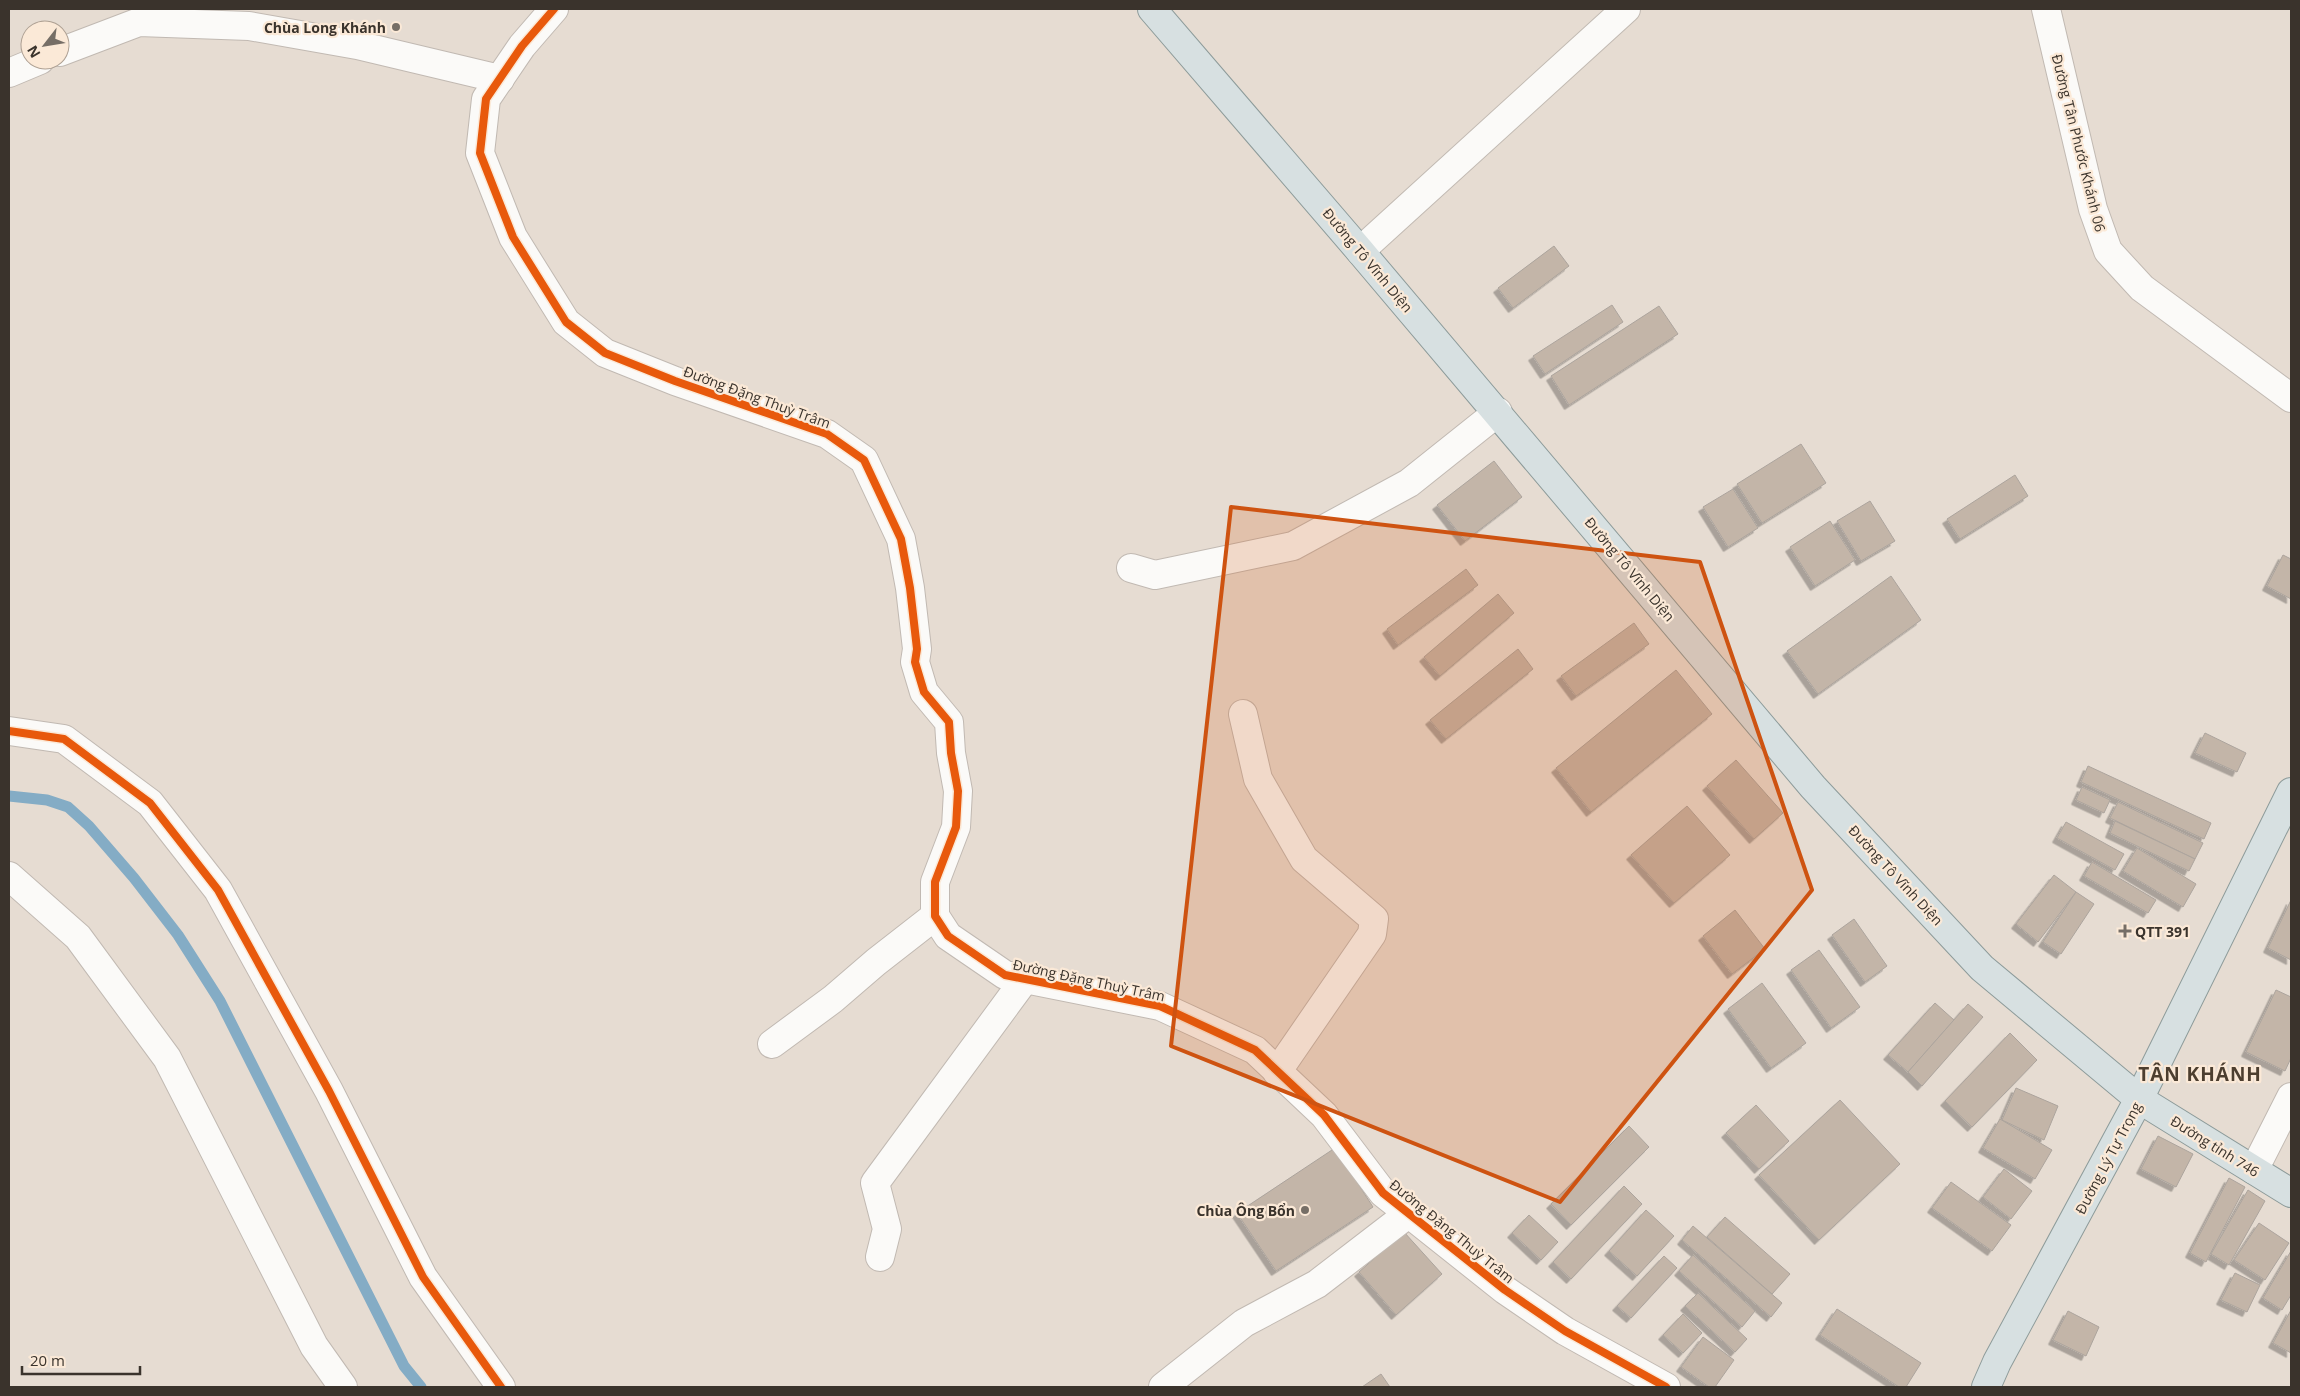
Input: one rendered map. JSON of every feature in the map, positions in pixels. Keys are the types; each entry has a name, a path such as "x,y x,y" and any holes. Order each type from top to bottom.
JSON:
{"main road":[{"name":"Đường Tô Vĩnh Diện","path":"1152,9 1498,412 1813,787 1976,961 2140,1099"},
{"name":"Đường Lý Tự Trọng","path":"1986,1387 1997,1362 2140,1099 2291,792"},
{"name":"Đường tỉnh 746","path":"2140,1099 2291,1193"}],"street":[{"name":"Đường Đặng Thuỳ Trâm","path":"554,9 522,46 486,100 480,153 513,236 566,322 605,353 675,381 827,434 864,460 900,539 910,588 917,649 915,662 924,692 949,722 951,754 958,791 957,818 956,827 935,882 935,916 948,936 1005,975 1160,1006 1255,1050 1324,1116 1383,1193 1408,1214 1505,1290 1565,1331 1666,1387"},
{"path":"1360,251 1626,9"},
{"name":"Đường Tân Phước Khánh 06","path":"2046,9 2093,209 2108,251 2142,288 2291,398"},
{"path":"70,48 139,22 249,26 357,45 500,79"},
{"path":"1130,568 1155,575 1293,546 1409,483 1498,412"},
{"path":"1243,714 1258,779 1304,859 1374,919 1372,934 1277,1072"},
{"path":"9,731 64,739 150,803 218,890 329,1091 422,1277 500,1387"},
{"path":"9,876 78,937 167,1058 314,1346 343,1387"},
{"path":"772,1044 833,999 876,962 935,916"},
{"path":"880,1257 887,1229 875,1183 1025,979"},
{"path":"2254,1170 2291,1097"},
{"path":"1164,1387 1244,1323 1317,1284 1408,1214"}],"highlighted area":[{"path":"1231,507 1700,562 1812,890 1560,1202 1171,1046"}],"building":[{"path":"1554,246 1569,266 1513,308 1498,288"},
{"path":"1612,305 1623,322 1545,374 1533,356"},
{"path":"1659,306 1678,334 1569,405 1551,376"},
{"path":"1801,444 1826,483 1762,523 1737,484"},
{"path":"1494,461 1522,497 1465,541 1437,505"},
{"path":"2015,475 2028,496 1960,539 1947,519"},
{"path":"1733,489 1758,528 1728,547 1703,507"},
{"path":"1870,501 1895,541 1861,561 1837,521"},
{"path":"1830,521 1855,560 1815,586 1790,547"},
{"path":"2283,555 2291,559 2291,599 2267,586"},
{"path":"1466,569 1478,585 1398,645 1387,629"},
{"path":"1891,576 1921,620 1818,694 1787,651"},
{"path":"1498,594 1514,613 1440,676 1424,657"},
{"path":"1634,623 1649,644 1576,696 1561,676"},
{"path":"1518,649 1533,669 1446,739 1430,720"},
{"path":"1676,670 1712,714 1591,812 1556,768"},
{"path":"2205,733 2246,753 2237,772 2195,753"},
{"path":"1736,760 1783,813 1754,839 1707,786"},
{"path":"2088,766 2211,823 2204,839 2081,782"},
{"path":"2082,787 2110,800 2104,813 2076,800"},
{"path":"2118,802 2203,843 2195,859 2110,818"},
{"path":"1687,806 1730,855 1674,903 1631,855"},
{"path":"2115,821 2195,859 2189,871 2110,833"},
{"path":"2066,822 2124,854 2115,870 2057,838"},
{"path":"2137,848 2196,884 2183,907 2123,871"},
{"path":"2092,862 2156,900 2148,913 2084,876"},
{"path":"2054,875 2076,892 2038,942 2016,924"},
{"path":"2076,892 2094,904 2061,954 2043,942"},
{"path":"2291,900 2291,960 2268,948"},
{"path":"1735,910 1765,949 1732,974 1703,936"},
{"path":"1854,919 1887,966 1865,982 1832,935"},
{"path":"1819,950 1860,1007 1831,1028 1791,970"},
{"path":"1762,983 1806,1043 1771,1068 1728,1009"},
{"path":"2276,990 2291,997 2291,1058 2285,1071 2246,1052"},
{"path":"1935,1003 1954,1020 1908,1072 1888,1055"},
{"path":"1968,1004 1983,1017 1922,1086 1908,1072"},
{"path":"2010,1033 2037,1060 1972,1127 1945,1101"},
{"path":"2016,1088 2058,1106 2044,1140 2002,1120"},
{"path":"1840,1100 1900,1164 1819,1240 1759,1175"},
{"path":"1756,1105 1789,1141 1759,1169 1726,1133"},
{"path":"2000,1119 2052,1150 2035,1179 1983,1148"},
{"path":"1629,1126 1649,1147 1571,1225 1551,1204"},
{"path":"2158,1136 2193,1154 2176,1187 2141,1169"},
{"name":"Chùa Ông Bổn","path":"1335,1148 1373,1207 1276,1271 1237,1213"},
{"path":"2004,1169 2032,1191 2011,1219 1983,1197"},
{"path":"2229,1178 2245,1187 2206,1262 2190,1253"},
{"path":"1951,1182 2011,1225 1992,1251 1932,1208"},
{"path":"1624,1186 1642,1204 1571,1279 1553,1262"},
{"path":"2248,1190 2265,1201 2229,1265 2211,1254"},
{"path":"1646,1210 1674,1236 1637,1276 1609,1251"},
{"path":"1529,1215 1558,1242 1541,1260 1512,1233"},
{"path":"1725,1217 1790,1274 1772,1294 1707,1237"},
{"path":"2259,1223 2289,1243 2265,1280 2234,1260"},
{"path":"1693,1226 1782,1303 1771,1317 1682,1240"},
{"path":"1404,1232 1442,1274 1396,1315 1359,1272"},
{"path":"2291,1251 2291,1295 2282,1310 2263,1298"},
{"path":"1693,1255 1755,1311 1742,1327 1679,1271"},
{"path":"1664,1256 1677,1268 1631,1318 1617,1306"},
{"path":"2235,1273 2260,1285 2247,1312 2221,1300"},
{"path":"1698,1293 1747,1339 1735,1352 1685,1306"},
{"path":"1837,1309 1921,1363 1906,1387 1899,1387 1820,1335"},
{"path":"2291,1310 2291,1353 2273,1343"},
{"path":"2068,1311 2099,1327 2086,1356 2053,1340"},
{"path":"1683,1314 1702,1333 1683,1353 1663,1335"},
{"path":"1703,1337 1734,1360 1715,1387 1709,1387 1681,1367"},
{"path":"1381,1374 1390,1387 1362,1387"}],"waterway":[{"path":"9,796 47,800 68,807 89,826 134,878 178,935 220,1001 404,1366 421,1387"}],"cycle path":[{"path":"554,9 522,46 486,99 480,153 513,237 566,322 605,353 675,381 827,434 864,460 901,539 910,588 917,649 915,662 924,692 949,722 951,753 958,791 956,827 935,882 935,916 948,936 1005,975 1160,1006 1255,1050 1324,1115 1383,1193 1505,1290 1565,1331 1666,1387"},
{"path":"9,731 64,739 150,803 218,890 329,1091 423,1277 501,1387"}],"place":[{"name":"Chùa Long Khánh","path":"396,27"},
{"name":"QTT 391","path":"2125,931"},
{"name":"Chùa Ông Bổn","path":"1305,1210"}],"district":[{"name":"TÂN KHÁNH","path":"2200,1074"}]}
